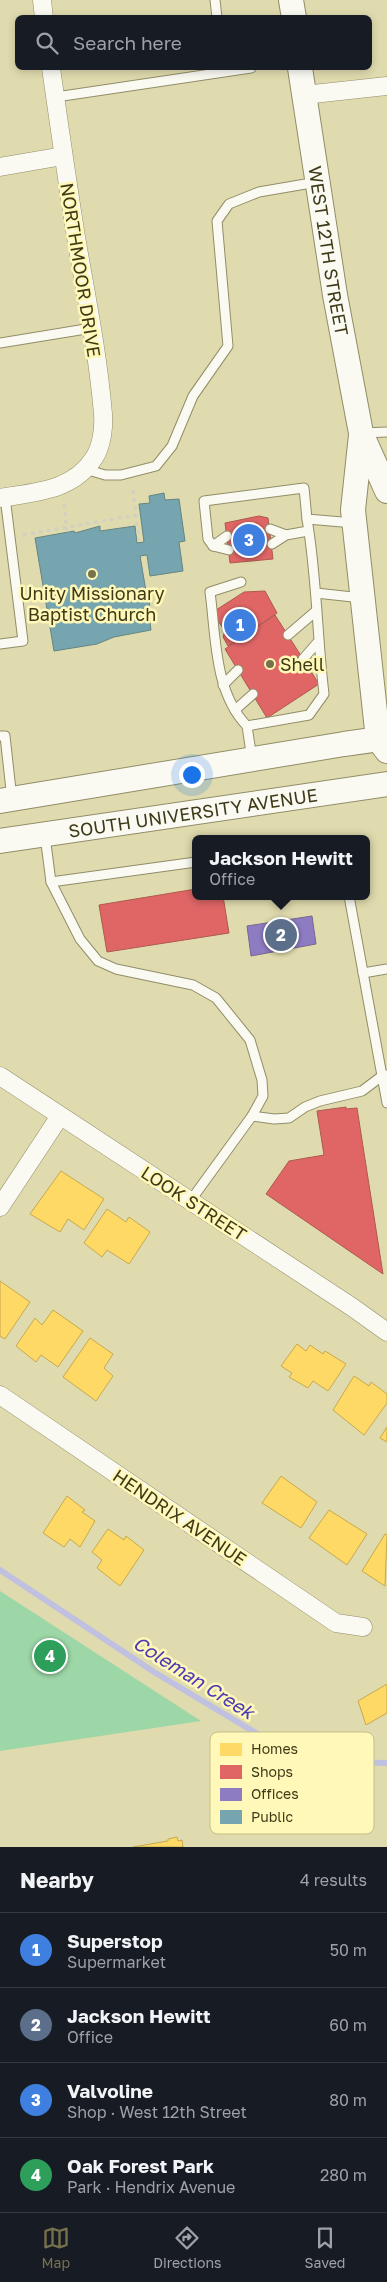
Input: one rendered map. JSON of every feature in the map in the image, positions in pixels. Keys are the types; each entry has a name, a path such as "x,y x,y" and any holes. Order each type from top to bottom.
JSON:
{"main road":[{"path":"291,0 294,15"},
{"name":"WEST 12TH STREET","path":"300,70 335,295 361,433 387,490"},
{"name":"WEST 12TH STREET","path":"361,433 353,510 362,598 384,743"},
{"path":"6,800 252,759 384,743"},
{"name":"SOUTH UNIVERSITY AVENUE","path":"0,841 387,784"}],"street":[{"path":"42,0 44,15"},
{"name":"NORTHMOOR DRIVE","path":"52,70 63,156 92,328 103,415 98,449 85,469"},
{"path":"304,95 387,86"},
{"path":"0,167 63,156"},
{"path":"2,498 61,486 76,478 85,469"},
{"name":"LOOK STREET","path":"0,1076 191,1200 387,1332"},
{"path":"0,1207 60,1116"},
{"name":"HENDRIX AVENUE","path":"0,1396 336,1624 363,1627"}],"lane":[{"path":"215,0 217,15"},
{"path":"56,98 225,70"},
{"path":"85,469 105,475 120,475 156,466 172,446 193,396 228,346 217,221 229,204 258,192 317,182"},
{"path":"0,343 92,328"},
{"path":"361,433 387,432"},
{"path":"229,550 212,546 208,539 204,501 304,488 316,593 318,643 324,694 309,715 248,726"},
{"path":"0,644 23,641 10,536 2,498"},
{"path":"307,519 354,523"},
{"path":"270,529 286,535"},
{"path":"272,544 286,535 308,531"},
{"path":"212,546 227,536"},
{"path":"240,582 210,592 223,685 235,710 248,726 252,759"},
{"path":"316,593 362,598"},
{"path":"288,635 316,610"},
{"path":"303,659 318,643"},
{"path":"223,685 238,670"},
{"path":"235,710 253,694"},
{"path":"0,736 5,736 6,800"},
{"path":"44,835 51,882 61,905 80,939 98,961 116,969 193,985 216,998 250,1040 262,1080 263,1096 252,1116 191,1200"},
{"path":"51,882 192,863"},
{"path":"350,900 384,1075 387,1103"},
{"path":"363,973 387,969"},
{"path":"252,1116 274,1119 289,1118 305,1107 320,1101 362,1091 384,1075"}],"path":[{"path":"133,490 139,543"},
{"path":"63,496 66,530"},
{"path":"10,536 66,530 136,515"}],"green space":[{"path":"0,1591 201,1721 0,1751"}],"building: Homes":[{"path":"61,1171 104,1199 84,1230 68,1219 60,1232 30,1214"},
{"path":"107,1209 126,1222 129,1217 150,1232 129,1264 107,1250 102,1257 84,1243"},
{"path":"0,1281 30,1302 5,1339 0,1336"},
{"path":"53,1310 83,1331 58,1367 41,1355 36,1362 16,1346 35,1318 42,1325"},
{"path":"90,1338 113,1354 104,1368 113,1376 96,1401 63,1377"},
{"path":"297,1344 306,1351 310,1345 323,1354 325,1351 346,1364 328,1391 313,1381 308,1388 289,1377 292,1373 281,1366"},
{"path":"354,1376 369,1386 371,1382 387,1394 387,1403 364,1435 333,1410"},
{"path":"387,1427 387,1442 380,1438"},
{"path":"281,1476 317,1502 301,1528 262,1503"},
{"path":"67,1496 85,1510 82,1512 95,1521 80,1547 70,1539 64,1547 43,1533"},
{"path":"329,1510 367,1534 347,1565 309,1538"},
{"path":"108,1529 124,1540 126,1536 144,1550 120,1586 97,1568 102,1560 92,1552"},
{"path":"385,1534 387,1535 385,1586 362,1571"},
{"path":"387,1684 387,1713 366,1725 358,1701"},
{"path":"177,1837 178,1841 182,1840 183,1847 133,1847 168,1841 168,1839"}],"building: Shops":[{"path":"259,516 268,518 273,559 230,563 225,523"},
{"path":"265,591 277,613 228,646 223,637 225,631 216,618 216,610 244,592"},
{"name":"Shell","path":"275,615 319,684 267,718 225,649"},
{"path":"192,890 192,900 224,900 229,933 107,952 99,905"},
{"path":"346,1107 346,1109 357,1108 383,1274 266,1194 289,1161 324,1155 317,1111"}],"building: Offices":[{"path":"312,916 316,944 251,956 247,926"}],"building: Public":[{"name":"Unity Missionary Baptist Church","path":"164,493 165,500 179,499 185,541 179,542 183,571 150,576 147,555 140,556 147,597 149,597 150,609 148,609 151,630 114,637 97,644 54,651 35,538 74,531 75,533 100,526 100,531 135,526 137,543 144,542 139,504 150,503 149,496"}],"waterway":[{"name":"Coleman Creek","path":"0,1570 154,1672 254,1732"},
{"name":"Coleman Creek","path":"374,1763 387,1763"}],"place":[{"name":"Valvoline","path":"249,540"},
{"name":"Unity Missionary Baptist Church","path":"92,574"},
{"name":"Superstop","path":"240,625"},
{"name":"Shell","path":"270,664"},
{"name":"Jackson Hewitt","path":"281,935"},
{"name":"Oak Forest Park","path":"50,1656"}]}
